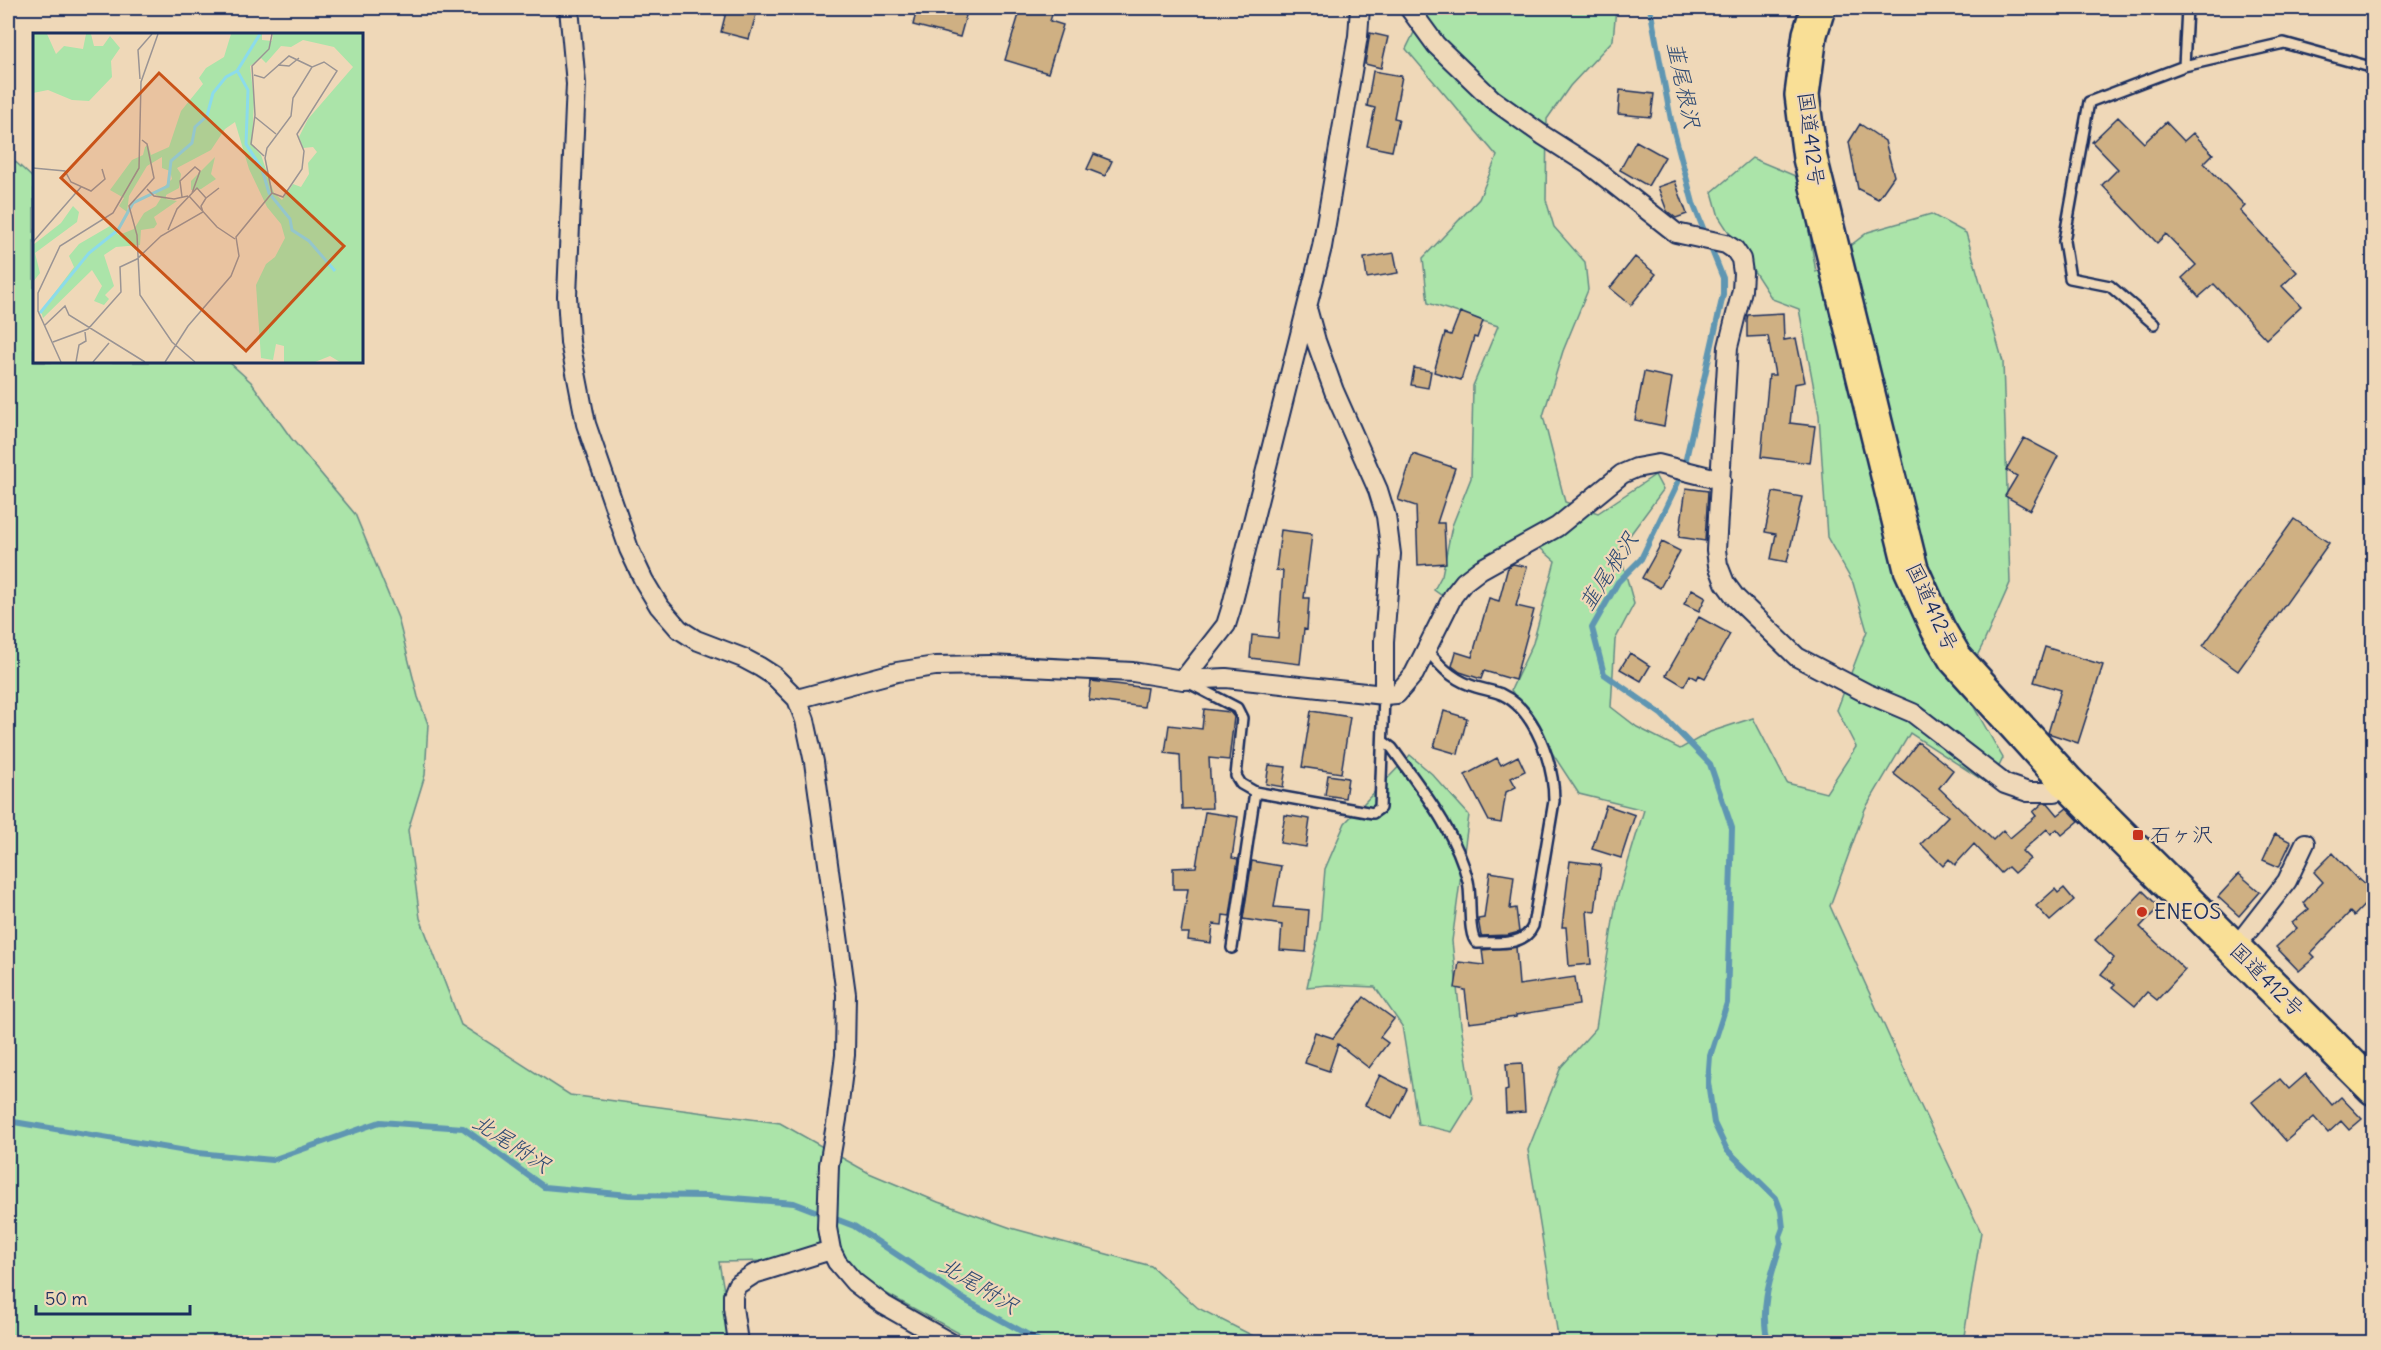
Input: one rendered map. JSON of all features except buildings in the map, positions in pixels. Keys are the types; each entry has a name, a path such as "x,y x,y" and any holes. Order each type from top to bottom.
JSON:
{"highway":[{"name":"国道412号","path":"1818,8 1810,34 1802,95 1810,158 1911,569 1938,629 1955,658 2067,782 2373,1088"}],"street":[{"path":"569,8 576,84 567,296 570,342 586,424 628,549 659,606 679,629 696,640 760,667 774,676 797,699 805,720 814,762 846,994 845,1055 829,1165 827,1228 831,1250 837,1262 854,1282 884,1305 949,1342"},
{"path":"1184,680 1226,625 1231,609 1322,247 1358,36 1360,8"},
{"path":"1409,8 1436,45 1492,99 1591,166 1676,233 1726,244 1735,250 1741,259 1742,290 1728,347 1716,550 1718,565 1725,584 1736,598 1797,657 1866,693 1913,713 2005,784 2028,792 2055,792 2067,782"},
{"path":"1307,310 1334,391 1378,490 1389,531 1391,554 1384,641 1384,695"},
{"path":"797,699 897,672 936,666 1054,667 1133,672 1184,680 1226,678 1384,695 1397,694 1414,674 1453,596 1464,582 1480,569 1557,527 1622,474 1647,465 1669,466 1721,480"},
{"path":"2235,948 2287,881 2305,843"},
{"path":"738,1342 733,1306 733,1295 737,1285 754,1274 831,1250"}],"lane":[{"path":"2184,66 2187,8"},
{"path":"2154,324 2110,286 2070,278 2064,241 2089,102 2184,66 2284,43 2373,68"},
{"path":"1384,742 1392,748 1440,816 1461,858 1472,896 1470,933 1473,940 1477,943 1517,941 1530,934 1554,801 1554,781 1543,748 1534,725 1514,704 1500,694 1456,679 1443,669 1427,650"},
{"path":"1184,680 1237,708 1242,718 1236,776 1240,783 1255,792 1373,813 1380,808 1384,695"},
{"path":"1232,948 1255,792"}],"green space":[{"path":"1426,8 1616,8 1613,40 1570,86 1547,119 1546,200 1554,227 1585,262 1588,290 1563,351 1543,416 1565,502 1598,513 1655,475 1663,490 1619,550 1634,604 1615,640 1611,707 1637,727 1680,749 1710,732 1753,718 1787,783 1826,793 1856,747 1837,710 1867,631 1853,583 1827,537 1819,415 1799,309 1772,299 1719,217 1712,192 1752,158 1800,178 1816,272 1868,232 1931,214 1966,233 2003,362 2010,583 1962,686 2003,758 1990,785 1910,733 1865,809 1830,906 1981,1232 1964,1336 1966,1342 1559,1342 1528,1150 1561,1067 1596,1028 1616,902 1644,810 1579,794 1511,690 1533,643 1555,561 1524,534 1441,595 1434,590 1442,575 1452,526 1471,478 1473,386 1498,326 1428,303 1423,258 1479,199 1497,156 1406,49"},
{"path":"8,155 33,178 33,363 230,363 251,382 291,438 355,514 398,618 418,697 428,724 425,775 408,830 420,918 461,1025 570,1095 780,1123 869,1173 938,1202 1011,1228 1151,1266 1198,1308 1265,1342 975,1342 825,1260 719,1262 733,1342 8,1342"},
{"path":"1410,755 1432,774 1469,815 1452,941 1461,1025 1473,1098 1452,1132 1418,1124 1402,1026 1375,987 1328,985 1307,987 1320,928 1325,869 1345,823"}],"waterway":[{"name":"韮尾根沢","path":"1650,8 1671,120 1693,203 1723,278 1723,295 1683,472 1641,559 1618,582 1592,628 1604,674 1661,714 1710,764 1732,828 1727,1003 1710,1056 1708,1082 1714,1123 1727,1150 1776,1198 1781,1211 1783,1228 1780,1236 1781,1243 1770,1280 1766,1304 1768,1342"},
{"name":"北尾附沢","path":"8,1121 198,1153 272,1160 380,1122 463,1128 544,1187 629,1195 708,1196 794,1203 854,1226 965,1300 1041,1342"}],"place":[{"name":"石ヶ沢","path":"2138,835"},
{"name":"ENEOS","path":"2142,912"}]}
